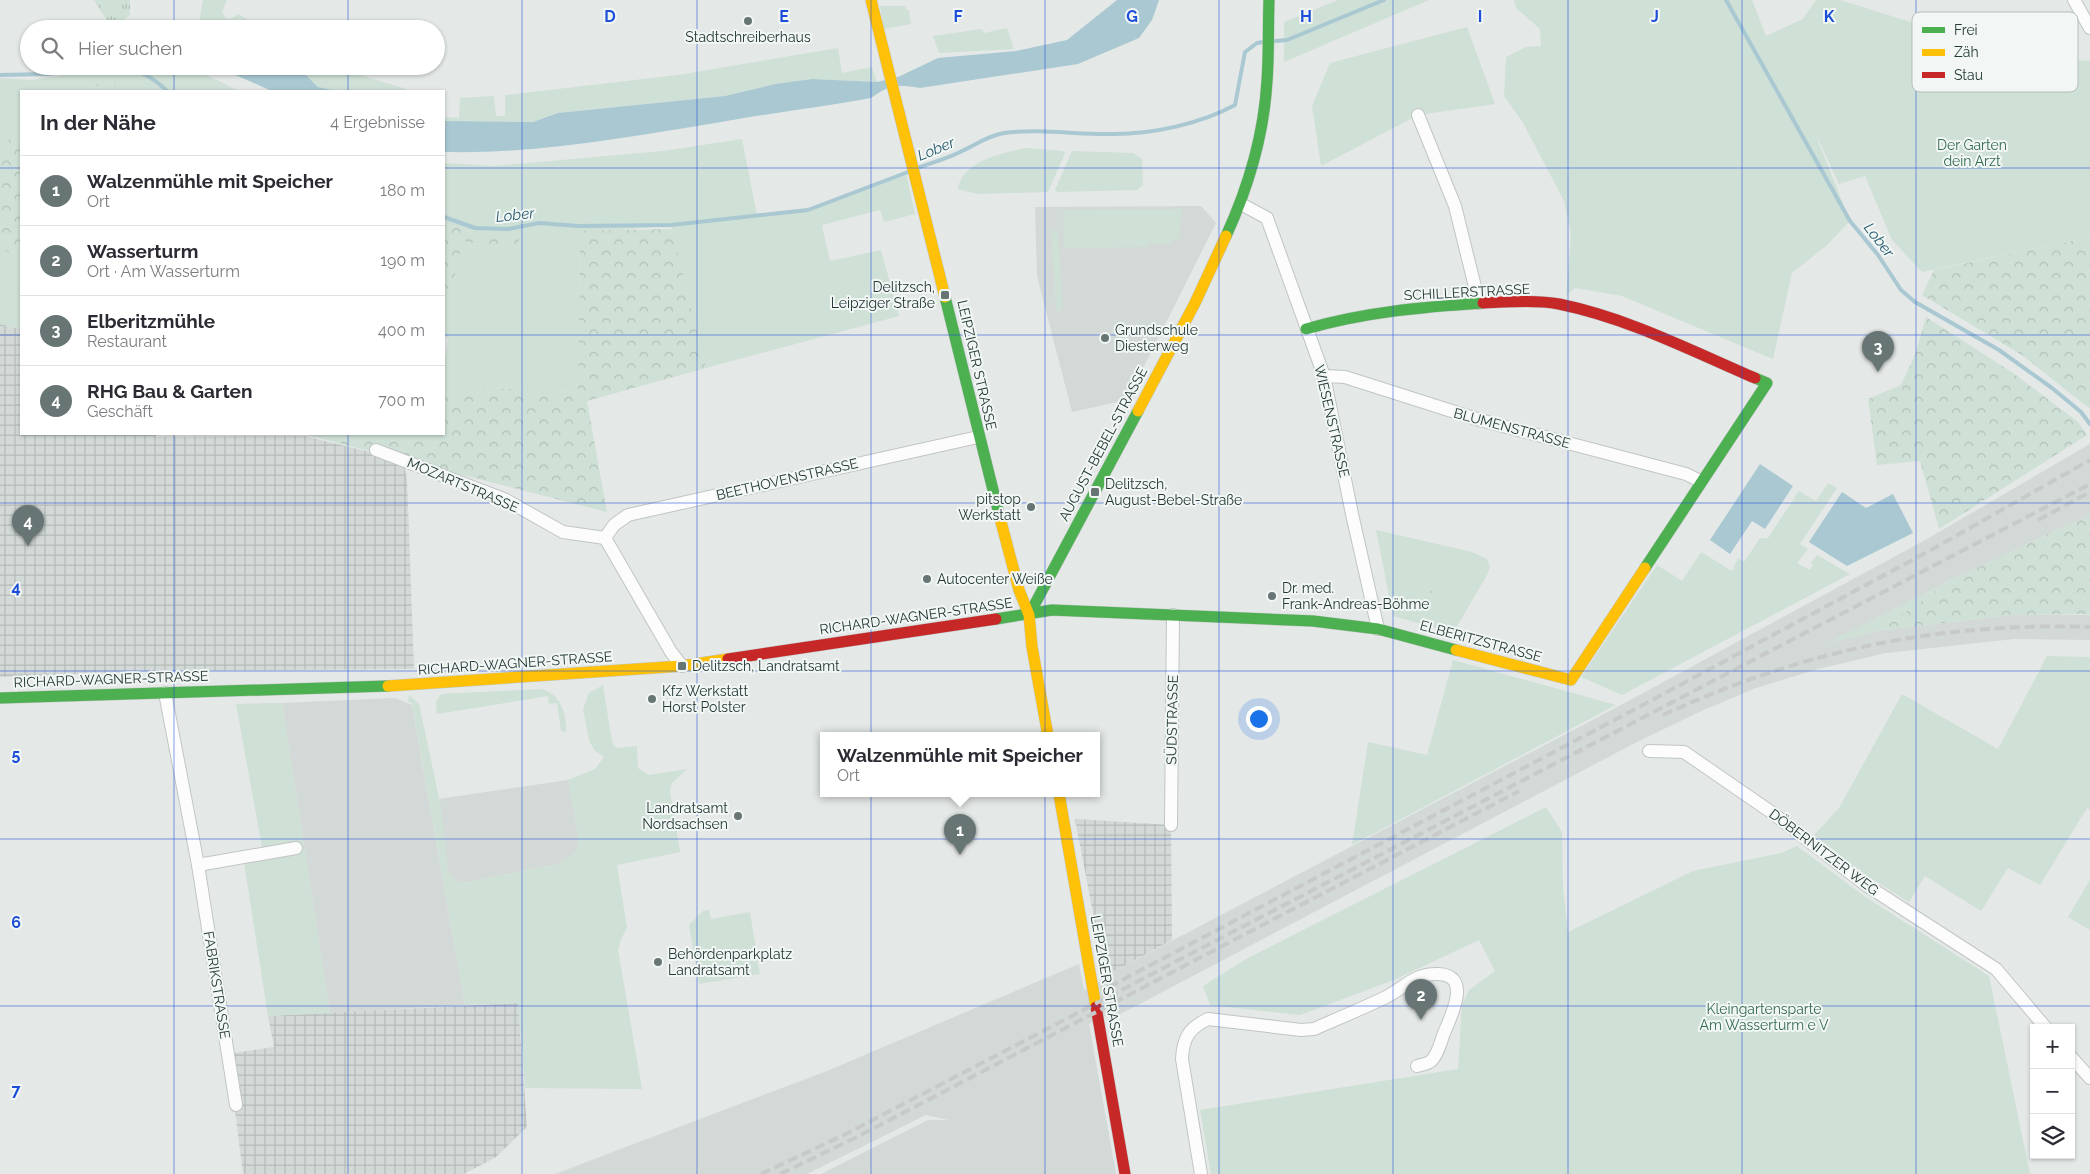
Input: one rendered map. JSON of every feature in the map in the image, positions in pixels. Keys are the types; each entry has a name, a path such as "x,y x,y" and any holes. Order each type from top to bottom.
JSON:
{"street":[{"name":"LEIPZIGER STRASSE","path":"871,0 978,437 1019,590 1029,615 1032,647 1047,732"},
{"name":"AUGUST-BEBEL-STRASSE","path":"1029,615 1195,303 1241,204 1258,139 1267,82 1268,0"},
{"path":"2074,0 2090,28"},
{"path":"1418,115 1455,206 1479,303"},
{"name":"WIESENSTRASSE","path":"1241,204 1267,218 1324,376 1378,629"},
{"name":"SCHILLERSTRASSE","path":"1306,328 1344,318 1414,308 1517,301 1558,304 1602,315 1658,336 1767,383"},
{"name":"BLUMENSTRASSE","path":"1324,376 1344,377 1480,420 1686,474 1700,481"},
{"name":"ELBERITZSTRASSE","path":"1029,615 1052,610 1312,621 1378,629 1571,680 1700,481 1767,383"},
{"name":"BEETHOVENSTRASSE","path":"605,538 614,525 628,515 978,437"},
{"name":"MOZARTSTRASSE","path":"376,450 504,500 563,532 605,538"},
{"path":"605,538 671,652 682,666"},
{"name":"RICHARD-WAGNER-STRASSE","path":"0,698 394,686 682,666 1029,615"},
{"name":"SÜDSTRASSE","path":"1171,825 1173,615"},
{"name":"FABRIKSTRASSE","path":"165,693 198,865 236,1105"},
{"name":"DÖBERNITZER WEG","path":"1649,751 1684,752 1770,812 1866,885 1996,969 2043,1024"},
{"name":"LEIPZIGER STRASSE","path":"1060,797 1125,1174"},
{"path":"198,865 296,848"},
{"path":"1201,1174 1182,1059 1182,1046 1187,1034 1196,1025 1208,1019 1301,1030 1314,1029 1387,997 1405,983 1418,977 1441,974 1452,979 1458,987 1458,1001 1431,1061 1417,1066"},
{"path":"2075,1061 2090,1078"}],"shaded area":[{"name":"Grundschule Diesterweg","path":"1201,206 1216,223 1127,400 1072,412 1037,276 1035,207"},
{"path":"0,324 20,329 20,435 155,435 156,437 304,436 403,460 407,479 414,669 153,671 0,677"},
{"path":"2090,444 2090,515 1949,581 1830,642 1881,630 2013,615 2090,615 2090,640 2014,639 1886,653 1818,669 1756,688 1699,712 1637,742 1113,1018 1112,1012 1089,1024 1116,1174 821,1174 928,1120 948,1120 926,1115 807,1174 555,1174 827,1071 1079,964 1084,990 1105,979 1105,976 1619,706 1927,539"},
{"path":"395,698 412,705 465,1005 330,1013 282,703"},
{"path":"568,780 579,841 576,850 568,861 463,883 455,880 448,870 438,799"},
{"path":"1075,819 1171,825 1172,940 1105,976"},
{"path":"518,1003 527,1127 496,1157 464,1174 243,1174 228,1054 274,1047 268,1016"}],"green space":[{"path":"94,0 130,0 130,15 124,20 106,20"},
{"path":"203,0 227,0 222,12 226,18 231,19 238,14 248,20 200,20"},
{"path":"1338,0 1429,0 1284,62 1284,22"},
{"name":"Der Garten dein Arzt","path":"1514,0 1752,0 1766,36 1803,19 1816,0 1840,0 1912,22 1912,92 2078,92 2078,60 2090,61 2090,237 1922,272 1892,240 1865,176 1839,184 1813,128 1850,221 1827,245 1792,273 1773,359 1622,296 1575,288 1566,296 1571,234 1564,201 1522,121 1504,96 1506,57 1526,47 1541,46 1540,29 1516,8"},
{"path":"880,6 905,6 906,10 909,10 911,24 884,29"},
{"path":"1467,27 1495,104 1418,115 1321,166 1312,106 1330,63"},
{"path":"1007,28 1014,49 939,53 933,36 982,29 984,33"},
{"path":"838,48 842,73 872,67 877,82 812,79 775,84 725,96 558,113 533,122 445,121 445,117 459,118 460,98 494,96 496,116 505,116 505,95 678,75"},
{"path":"64,75 206,75 237,90 130,90 95,85 85,90 20,90 20,134 0,144 0,78 31,80"},
{"path":"306,75 361,75 406,89 332,90 318,87"},
{"path":"106,83 133,90 85,90 95,85"},
{"path":"20,134 20,255 0,250 0,144"},
{"path":"742,139 757,215 808,210 906,173 915,214 884,222 880,210 822,225 830,261 881,250 899,316 706,368 671,225 600,232 580,231 578,392 490,388 454,397 445,393 445,358 448,339 445,335 445,290 452,287 463,241 498,248 518,232 508,234 480,233 445,223 445,163 494,166 663,151"},
{"path":"1027,148 1063,151 1065,153 1048,192 977,194 958,189 961,179 975,165 996,155"},
{"path":"1072,151 1133,153 1142,159 1143,185 1137,190 1057,192 1055,190"},
{"path":"1182,209 1179,238 1168,244 1149,244 1149,247 1064,248 1063,210"},
{"path":"445,223 489,234 519,231 519,244 498,248 463,241 452,287 445,290"},
{"path":"672,229 706,368 587,401 607,512 307,435 445,435 445,393 454,397 490,388 578,392 580,231"},
{"path":"1058,230 1063,311 1056,311 1051,231"},
{"path":"2090,237 2090,409 2022,355 1922,295 1934,270"},
{"path":"0,250 20,255 20,329 0,324"},
{"path":"1926,317 2013,373 2078,422 2087,435 1939,529 1920,461 1877,465 1868,399 1901,385 1915,355"},
{"path":"1828,483 1837,488 1800,544 1808,549 1797,563 1810,570 1813,564 1811,563 1817,555 1850,574 1622,695 1581,677 1657,565 1682,581 1701,552 1732,571 1738,558 1744,562 1760,538 1768,538 1799,491 1816,501"},
{"path":"2090,515 2090,614 2013,615 1881,630 1949,581"},
{"path":"1376,530 1472,552 1487,559 1490,567 1486,577 1453,633 1393,616"},
{"path":"1428,577 1434,577 1439,582 1437,591 1428,593 1423,588 1423,582"},
{"path":"1949,581 1881,630 1827,643"},
{"path":"2047,656 2090,657 2090,810 2087,808 2040,885 2008,868 1981,911 1925,876 1909,902 1864,874 1814,835 1839,808 1902,694 1998,749"},
{"path":"1453,660 1616,705 1352,845 1368,742 1427,755"},
{"path":"603,685 612,742 616,748 637,746 638,768 649,775 687,769 672,783 670,791 680,852 617,865 627,928 618,950 642,1089 525,1088 518,1003 465,1005 412,703 408,702 409,695 419,704 441,807 448,870 455,880 463,883 554,865 567,860 573,854 579,841 568,780 595,769 604,757 594,750 589,740 583,709 589,693"},
{"path":"542,689 558,700 564,712 566,732 561,731 557,703 549,704 548,696 437,714 436,702 441,694"},
{"path":"282,703 330,1013 268,1016 243,856 263,853 236,704"},
{"name":"Kleingartensparte Am Wasserturm e V","path":"1546,807 1562,832 1563,888 1568,932 1693,871 1781,853 1797,846 1867,898 1989,976 2030,1174 1211,1174 1200,1110 1458,1069 1462,1005 1469,990 1495,971 1479,940 1394,980 1300,1015 1210,1005 1203,986 1246,959"},
{"path":"2090,880 2090,930 2068,917"},
{"path":"709,910 711,919 750,912 760,974 699,984 689,925 703,911"}],"water":[{"path":"1117,0 1159,0 1152,20 1139,38 1078,64 920,88 894,86 871,98 618,139 514,150 445,152 445,121 533,122 558,113 725,96 775,84 812,79 877,82 898,77 938,58 1016,51 1067,40"},
{"path":"236,75 306,75 318,87 332,90 270,90"},
{"path":"1760,464 1793,486 1765,529 1752,521 1730,554 1710,540"},
{"path":"1842,492 1866,508 1893,494 1913,533 1847,566 1809,542"}],"waterway":[{"name":"Lober","path":"1275,41 1287,40 1384,0"},
{"name":"Lober","path":"1726,0 1850,221 1878,255 1901,290 1915,302 1999,350 2052,388 2081,412 2090,424"},
{"name":"Lober","path":"920,167 952,156 998,134 1032,131 1129,134 1176,127 1207,118 1235,105 1245,52 1257,43 1263,42"},
{"name":"Lober","path":"0,75 20,75"},
{"name":"Lober","path":"146,75 166,90"},
{"name":"Lober","path":"445,217 475,228 508,229 539,223 578,226 671,225 808,210 908,172"}],"railway":[{"path":"1109,987 1641,706 1931,550 2090,460"},
{"path":"761,1174 844,1135 2090,484"},
{"path":"2038,520 2090,492"},
{"path":"1663,715 1767,674 1871,645 1924,636 1978,630 2033,627 2090,627"},
{"path":"780,1174 855,1138 1519,791"}],"traffic: fast":[{"path":"1226,236 1248,180 1259,140 1268,71 1269,0"},
{"path":"945,297 1000,518"},
{"path":"1306,329 1372,314 1483,303"},
{"path":"1645,568 1767,383 1755,378"},
{"path":"1029,615 1138,411"},
{"path":"996,619 1052,610 1313,621 1378,629 1456,650"},
{"path":"0,698 388,686"}],"traffic: slow":[{"path":"871,0 945,297"},
{"path":"1138,411 1195,303 1226,236"},
{"path":"1000,518 1019,590 1029,615 1032,647 1047,732"},
{"path":"1456,650 1571,680 1645,568"},
{"path":"388,686 682,666 728,659"},
{"path":"1060,797 1096,1007"}],"traffic: jam":[{"path":"1483,303 1541,302 1585,310 1635,326 1755,378"},
{"path":"728,659 996,619"},
{"path":"1096,1007 1125,1174"}],"place":[{"name":"Stadtschreiberhaus","path":"748,21"},
{"name":"Delitzsch, Leipziger Straße","path":"945,295"},
{"name":"Grundschule Diesterweg","path":"1105,338"},
{"name":"Elberitzmühle","path":"1878,372"},
{"name":"Delitzsch, August-Bebel-Straße","path":"1095,492"},
{"name":"pitstop Werkstatt","path":"1031,507"},
{"name":"RHG Bau & Garten","path":"28,546"},
{"name":"Autocenter Weiße","path":"927,579"},
{"name":"Dr. med. Frank-Andreas-Böhme","path":"1272,596"},
{"name":"Delitzsch, Landratsamt","path":"682,666"},
{"name":"Kfz Werkstatt Horst Polster","path":"652,699"},
{"name":"Landratsamt Nordsachsen","path":"738,816"},
{"name":"Walzenmühle mit Speicher","path":"960,855"},
{"name":"Behördenparkplatz Landratsamt","path":"658,962"},
{"name":"Wasserturm","path":"1421,1020"}]}
